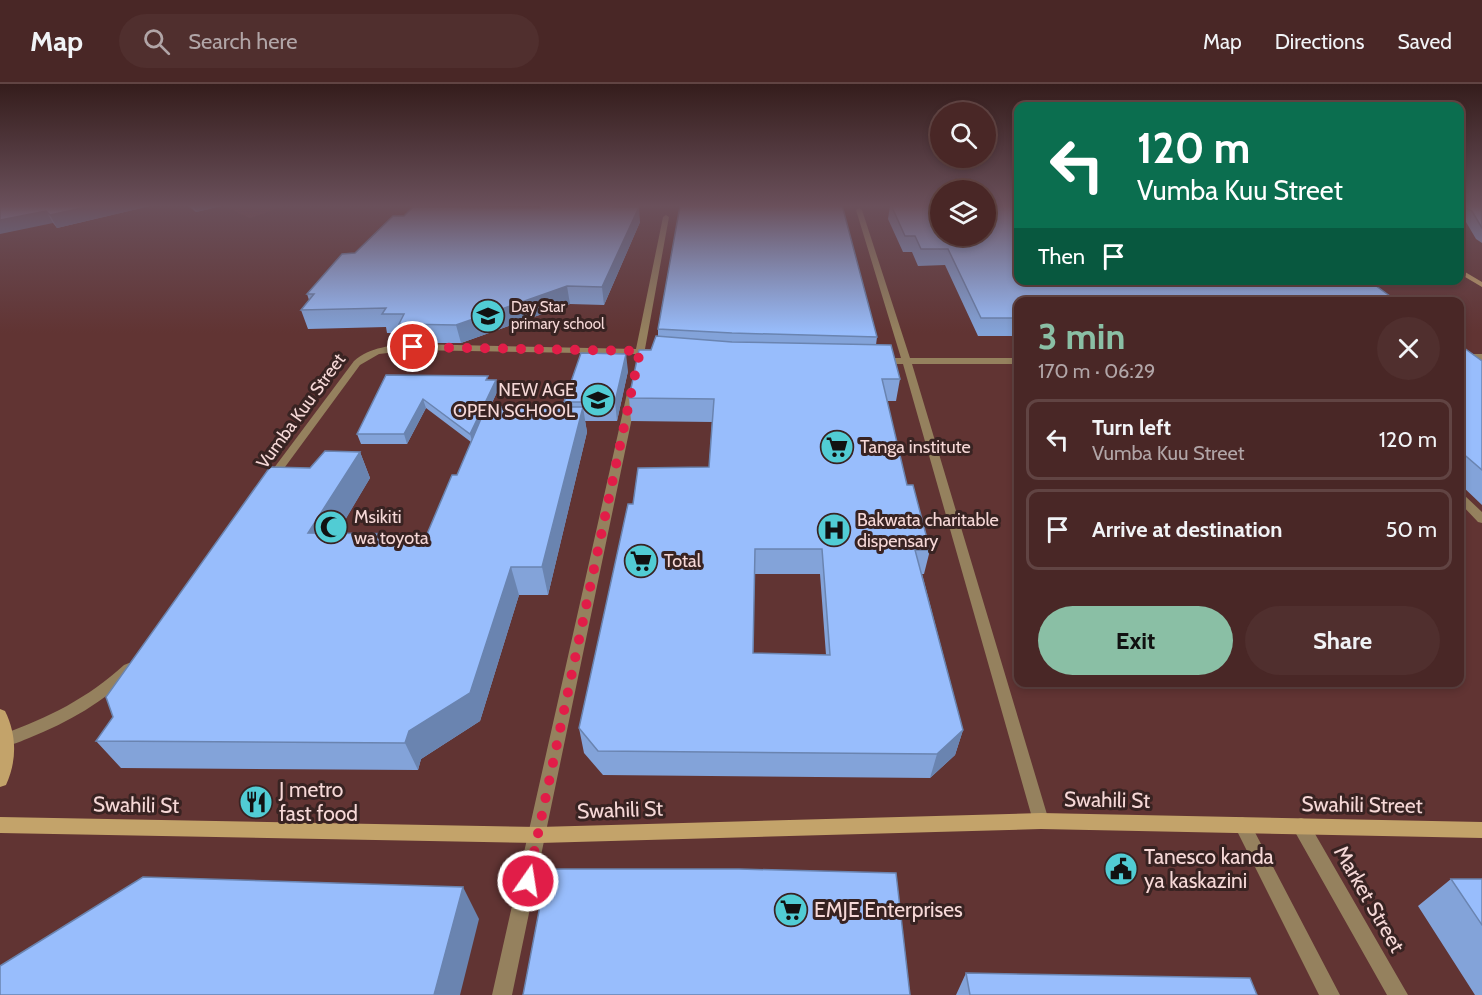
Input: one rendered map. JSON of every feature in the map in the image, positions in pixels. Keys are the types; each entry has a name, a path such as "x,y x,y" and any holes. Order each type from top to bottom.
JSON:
{"street":[{"path":"502,995 539,835 660,248"},
{"path":"871,248 907,362 1041,821"},
{"path":"1464,274 1482,285"},
{"name":"Vumba Kuu Street","path":"266,486 357,363 367,355 385,350 413,347 663,353"},
{"path":"1464,357 1482,357"},
{"path":"872,361 1014,361"},
{"path":"1464,502 1482,519"},
{"path":"9,739 65,717 118,681 139,659"},
{"path":"0,715 9,739 0,780"},
{"name":"Swahili St","path":"0,825 539,835 1041,821 1242,825"},
{"path":"1242,825 1330,995"},
{"name":"Swahili Street","path":"1242,825 1482,830"},
{"name":"Market Street","path":"1301,826 1398,995"}],"building":[{"path":"361,248 620,248 602,287 567,286 456,325 399,324 404,314 382,314 386,308 301,310 314,294 307,294 342,254 355,253"},
{"path":"673,248 853,248 877,337 732,333 658,329"},
{"path":"920,248 1014,248 1014,285 1375,285 1391,297 1014,297 1014,318 981,318 948,249"},
{"path":"656,336 732,342 891,345 900,379 882,379 907,485 913,485 930,550 915,550 963,730 937,754 598,751 579,728 628,504 633,504 638,468 709,467 714,399 629,398 639,350 651,350","holes":["755,549 822,549 830,655 753,653"]},
{"path":"1464,348 1482,361 1482,470 1464,454"},
{"path":"581,353 626,354 615,402 564,402"},
{"path":"386,375 488,376 486,380 496,380 470,434 423,399 404,434 357,434"},
{"path":"486,407 583,407 542,567 511,567 470,693 409,731 405,743 96,741 113,717 106,697 270,467 310,468 325,451 360,452 308,533 427,534 452,475 457,475"},
{"path":"547,869 739,869 896,873 910,995 523,995"},
{"path":"143,877 463,887 434,995 0,995 0,966"},
{"path":"1451,879 1482,879 1482,925"},
{"path":"966,973 1250,978 1257,995 970,995"}],"place":[{"name":"Day Star primary school","path":"488,316"},
{"name":"NEW AGE OPEN SCHOOL","path":"598,400"},
{"name":"Tanga institute","path":"837,447"},
{"name":"Msikiti wa toyota","path":"331,527"},
{"name":"Bakwata charitable dispensary","path":"834,530"},
{"name":"Total","path":"641,561"},
{"name":"J metro fast food","path":"256,802"},
{"name":"Tanesco kanda ya kaskazini","path":"1121,869"},
{"name":"EMJE Enterprises","path":"791,910"}],"route":[{"path":"413,347 640,351 528,881"}]}
